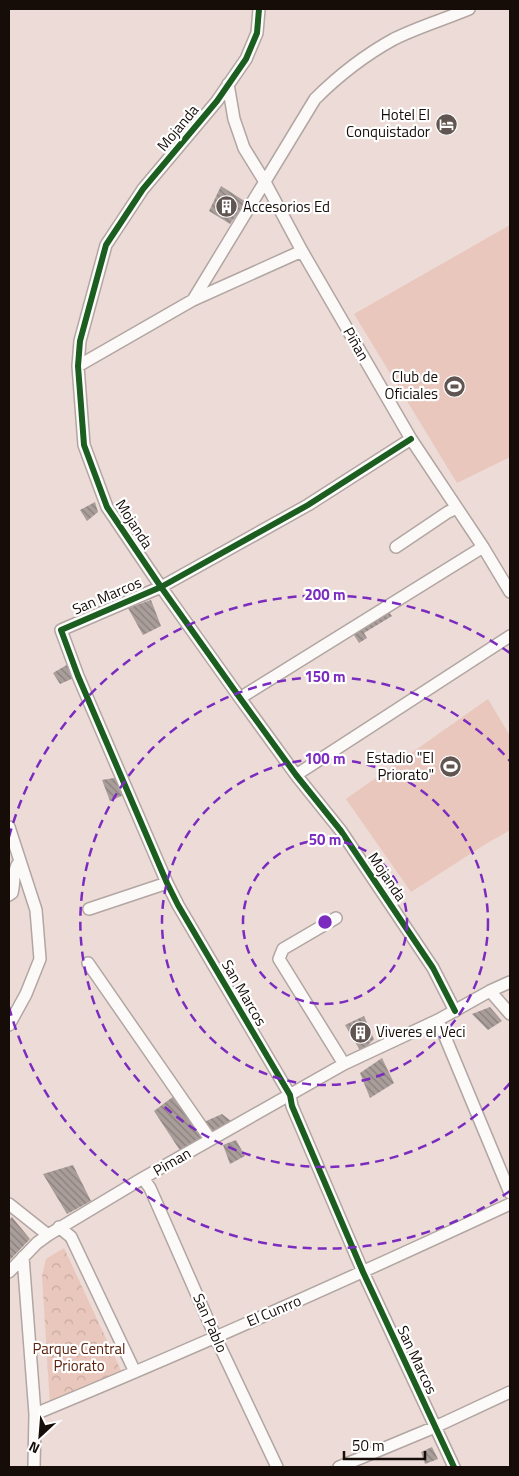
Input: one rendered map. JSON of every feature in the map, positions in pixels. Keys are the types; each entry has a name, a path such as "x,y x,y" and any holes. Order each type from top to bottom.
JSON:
{"street":[{"name":"Mojanda","path":"259,9 257,33 246,59 217,101 143,189 106,245 80,341 78,366 84,446 107,507 240,698 296,775 341,830 432,968 455,1011"},
{"path":"194,300 315,99 352,66 395,39 469,9"},
{"name":"Piñan","path":"228,84 234,119 244,148 411,439 483,547 510,592"},
{"path":"78,366 194,300 302,252"},
{"path":"161,587 308,505 411,439"},
{"path":"396,547 457,508"},
{"path":"240,698 483,547"},
{"name":"San Marcos","path":"161,587 61,630 78,676 167,883 178,906 290,1095 292,1106 363,1272 454,1467"},
{"path":"296,775 510,636"},
{"path":"9,827 36,910 40,959 26,994 9,1025"},
{"path":"9,896 12,893 16,866 20,861"},
{"path":"89,909 167,883"},
{"path":"336,918 283,949 279,959 344,1064"},
{"path":"88,963 210,1139"},
{"name":"Piman","path":"9,1272 48,1234 210,1139 344,1064 438,1020 510,982"},
{"path":"490,991 510,1014"},
{"path":"438,1020 510,1193"},
{"name":"San Pablo","path":"143,1178 150,1188 277,1467"},
{"path":"9,1204 48,1234"},
{"name":"El Cunrro","path":"35,1414 363,1272 510,1204"},
{"path":"59,1227 71,1237 135,1372"},
{"path":"23,1257 35,1414 34,1467"},
{"path":"339,1467 435,1427 510,1392"}],"green space":[{"name":"Club de Oficiales","path":"510,225 510,457 457,483 354,314"},
{"name":"Estadio \"El Priorato\"","path":"488,699 510,736 510,830 411,892 346,799"},
{"name":"Parque Central Priorato","path":"64,1248 124,1377 50,1405 42,1276 46,1259"}],"building":[{"name":"Accesorios Ed","path":"221,186 246,202 230,224 209,211"},
{"path":"95,502 98,512 87,521 80,510"},
{"path":"151,600 161,626 143,635 128,608"},
{"path":"388,611 392,616 364,633 367,638 359,643 352,632"},
{"path":"70,663 76,677 60,684 53,673"},
{"path":"120,777 128,793 110,801 102,780"},
{"path":"490,1007 502,1021 488,1030 472,1014"},
{"name":"Viveres el Veci","path":"364,1016 374,1039 361,1052 345,1025"},
{"path":"382,1058 394,1083 370,1098 360,1073"},
{"path":"178,1093 210,1139 183,1155 154,1111"},
{"path":"222,1114 235,1124 212,1137 204,1122"},
{"path":"236,1140 245,1156 230,1164 223,1145"},
{"path":"73,1165 91,1201 67,1214 43,1174"},
{"path":"12,1217 30,1239 9,1261 9,1220"},
{"path":"432,1447 438,1459 425,1464 421,1452"}],"cycle path":[{"path":"259,9 257,33 246,59 217,101 143,189 106,245 80,341 78,366 84,445 107,507 240,698 296,775 341,831 433,968 455,1011"},
{"path":"411,439 308,505 161,587 61,630 78,676 167,883 178,905 290,1095 292,1106 363,1272 454,1467"}],"place":[{"name":"Hotel El Conquistador","path":"446,124"},
{"name":"Accesorios Ed","path":"227,207"},
{"name":"Club de Oficiales","path":"454,386"},
{"name":"Estadio \"El Priorato\"","path":"450,767"},
{"name":"Viveres el Veci","path":"360,1032"}]}
